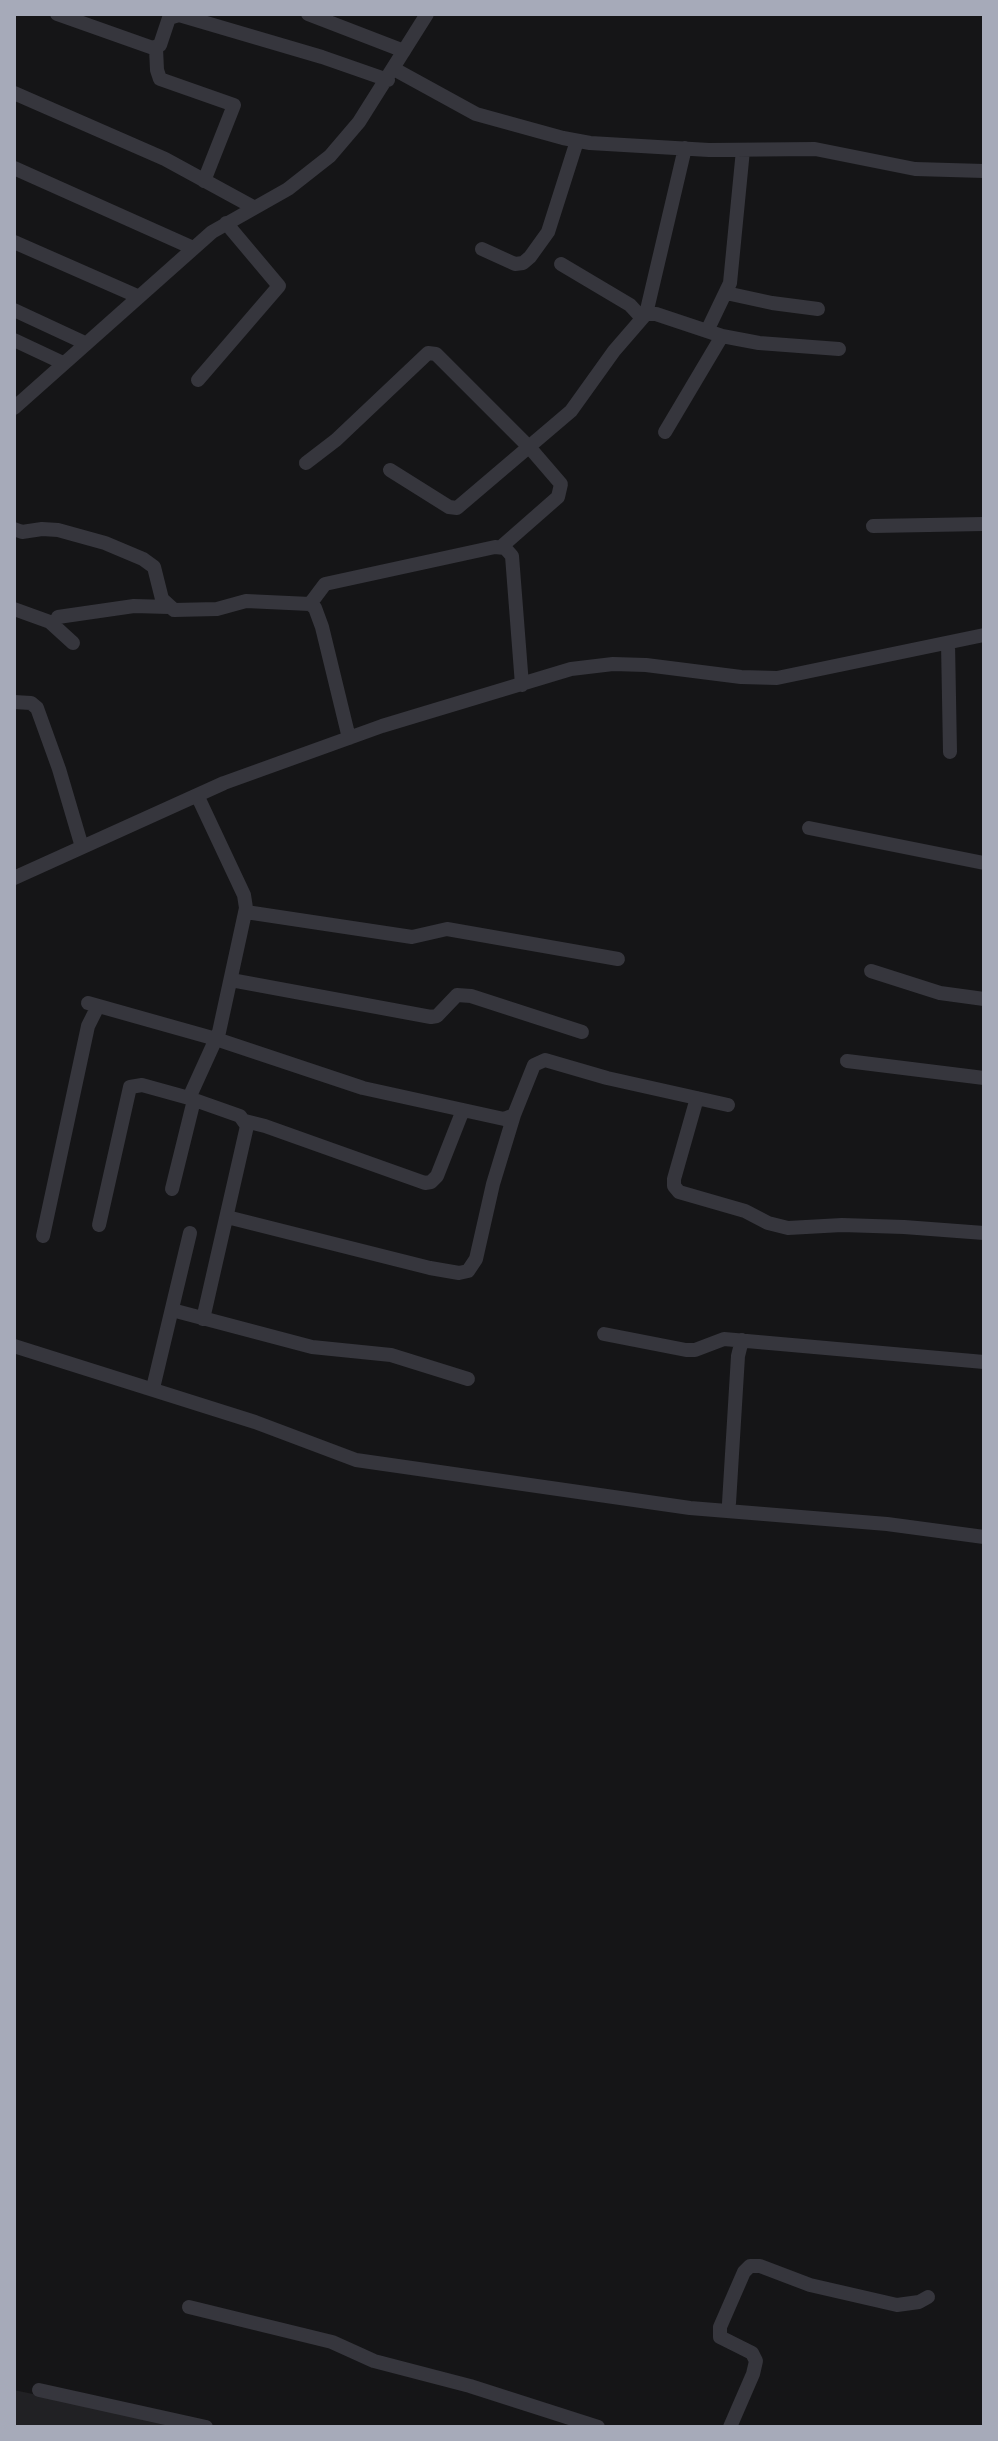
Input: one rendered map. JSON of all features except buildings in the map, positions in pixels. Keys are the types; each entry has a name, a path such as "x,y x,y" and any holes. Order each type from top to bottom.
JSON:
{"street":[{"path":"57,14 156,48"},
{"path":"308,14 404,51"},
{"path":"14,408 193,248 226,223 288,189 330,156 359,122 427,14"},
{"path":"156,48 160,45 169,18 184,15 308,53 391,74 476,114 577,141 743,150 815,149 915,169 984,171"},
{"path":"156,48 160,79 234,105 204,181"},
{"path":"14,93 165,159 253,207"},
{"path":"482,249 515,264 523,263 530,257 553,221 577,141"},
{"path":"390,470 454,509 571,411 644,315 685,148"},
{"path":"707,331 726,293 733,269 743,150"},
{"path":"14,168 193,248"},
{"path":"198,380 279,286 226,223"},
{"path":"14,242 137,296"},
{"path":"561,264 644,315 656,314 722,336 776,345 839,349"},
{"path":"726,293 818,309"},
{"path":"14,310 85,343"},
{"path":"665,432 722,336"},
{"path":"14,340 63,363"},
{"path":"306,463 356,422 428,353 433,353 441,356 561,484 561,493 501,547 325,584 310,604"},
{"path":"873,526 984,524"},
{"path":"14,529 22,532 58,530 105,543 143,559 154,567 162,599 169,607"},
{"path":"501,547 512,556 522,685"},
{"path":"58,617 134,606 169,607 181,612 217,609 246,601 310,604 315,608 322,627 349,738"},
{"path":"14,625 16,609 50,622 73,643"},
{"path":"14,878 224,783 349,738 571,669 613,664 663,666 741,677 777,678 984,635"},
{"path":"948,643 950,752"},
{"path":"14,702 31,703 37,708 82,847"},
{"path":"172,1189 192,1099 216,1039 246,912 244,895 197,795"},
{"path":"809,828 984,863"},
{"path":"246,912 412,937 447,929 618,959"},
{"path":"871,971 940,993 984,999"},
{"path":"231,980 431,1017 437,1016 457,995 471,996 582,1032"},
{"path":"43,1236 93,1005 216,1039 363,1088 504,1119 514,1115"},
{"path":"227,1217 430,1268 459,1273 468,1271 476,1259 493,1184 514,1115 534,1065 545,1060 607,1078 728,1105"},
{"path":"847,1061 984,1078"},
{"path":"99,1225 130,1087 142,1085 192,1099 240,1116 245,1121 425,1183 437,1176 463,1110"},
{"path":"697,1098 674,1179 674,1186 679,1192 745,1211 768,1223 788,1228 890,1226 984,1233"},
{"path":"203,1319 246,1134 245,1121"},
{"path":"153,1388 190,1233"},
{"path":"172,1310 312,1347 391,1355 468,1379"},
{"path":"604,1334 686,1350 695,1350 724,1339 984,1362"},
{"path":"729,1503 738,1356 742,1340"},
{"path":"14,1346 153,1388 368,1463 690,1508 758,1516 887,1524 984,1537"},
{"path":"730,2427 756,2361 752,2353 720,2337 720,2327 744,2272 750,2266 760,2266 810,2285 897,2305 919,2302 928,2297"},
{"path":"189,2307 332,2342 374,2361 470,2386 598,2427"},
{"path":"39,2390 206,2427"}],"shaded area":[{"path":"14,2390 188,2427 14,2427"}]}
